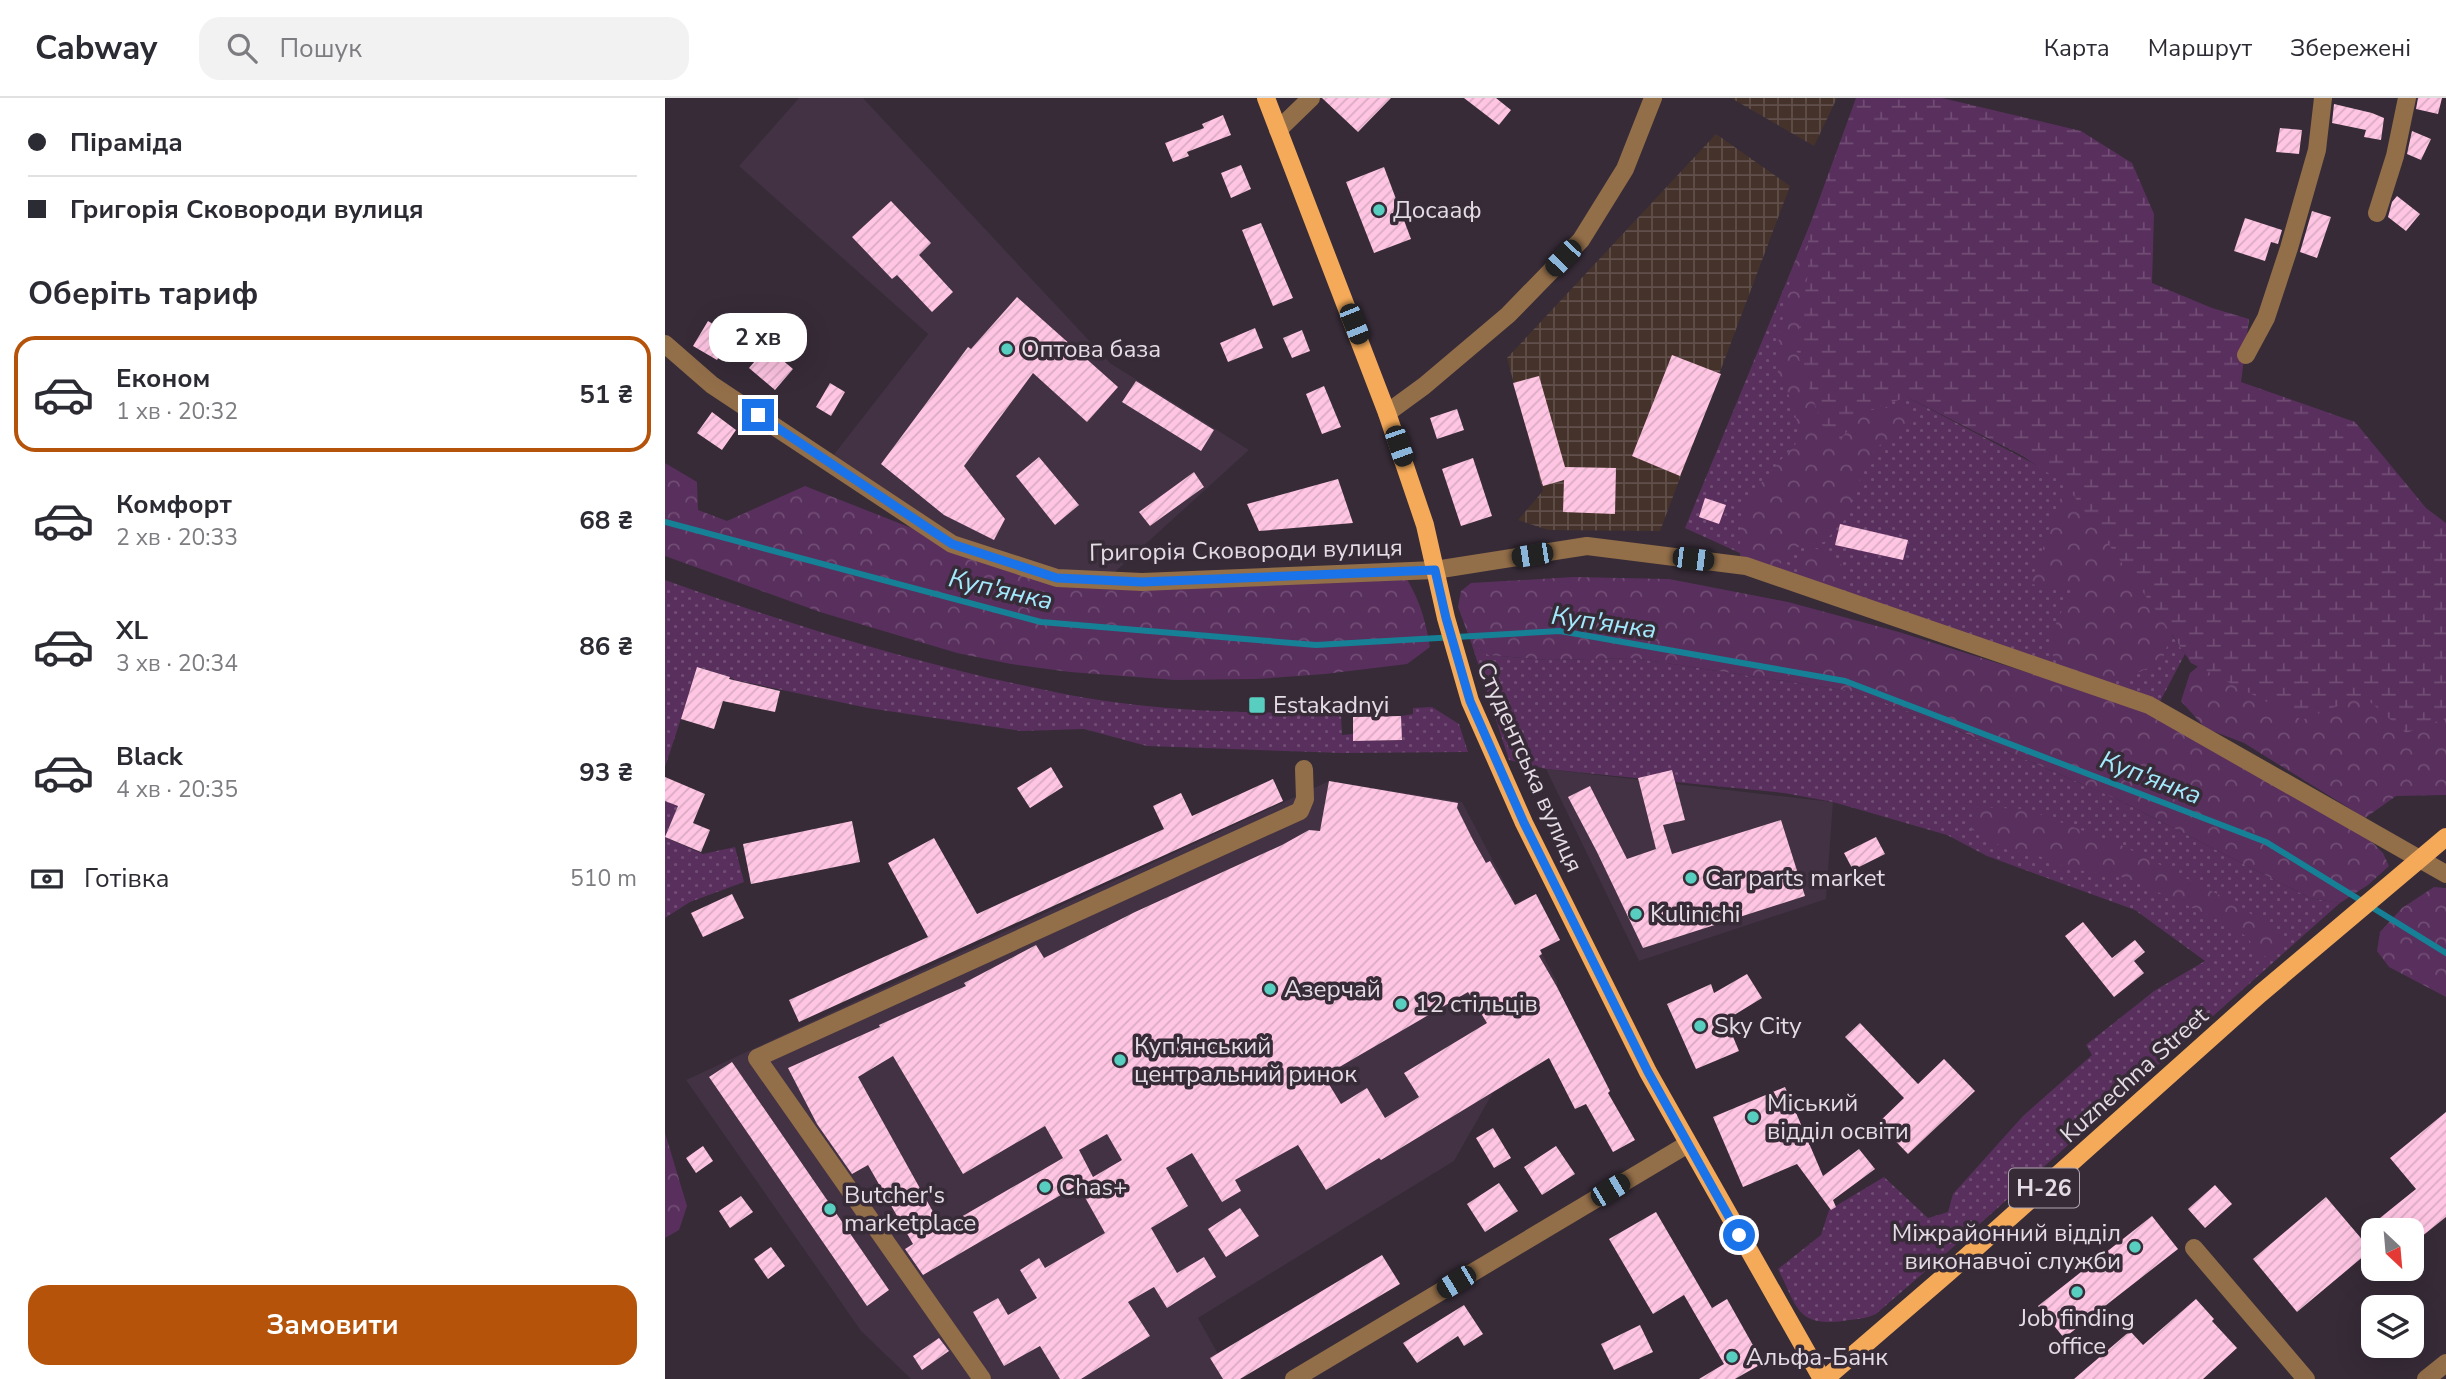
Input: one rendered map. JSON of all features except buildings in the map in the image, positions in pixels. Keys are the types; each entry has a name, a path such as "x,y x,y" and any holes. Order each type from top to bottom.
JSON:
{"main road":[{"name":"Студентська вулиця","path":"1266,98 1387,413 1425,525 1454,650 1470,701 1524,823 1648,1072 1823,1379"},
{"name":"Kuznechna Street","path":"1823,1379 1948,1273 2260,994 2446,837"}],"street":[{"path":"1278,130 1311,98"},
{"path":"1387,413 1425,386 1509,315 1581,240 1625,169 1654,98"},
{"path":"2246,355 2266,318 2289,247 2317,150 2323,98"},
{"path":"2377,212 2395,156 2407,98"},
{"name":"Григорія Сковороди вулиця","path":"665,344 712,385 952,544 1057,578 1142,582 1435,570 1587,546 1746,566 2149,705 2445,874"},
{"path":"982,1379 757,1058 1300,811 1305,799 1304,769"},
{"path":"1294,1379 1688,1144"},
{"path":"2194,1248 2306,1379"},
{"path":"2426,1379 2446,1363"}],"shaded area":[{"name":"Оптова база","path":"799,98 863,98 1110,363 1249,450 1105,581 952,544 828,462 928,334 739,166"},
{"path":"1731,98 1837,98 1814,146"},
{"path":"1716,134 1790,186 1660,531 1548,530 1518,520 1543,491 1507,358"},
{"path":"1546,769 1833,802 1826,899 1639,961"},
{"name":"Куп'янський центральний ринок","path":"1329,781 1462,802 1557,982 1557,987 1517,1011 1523,1040 1454,1161 1198,1318 1232,1379 911,1379 861,1331 686,1080"}],"green space":[{"path":"1856,98 1942,98 2081,131 2132,163 2154,214 2152,283 2212,308 2249,319 2241,382 2355,422 2426,508 2446,523 2446,718 2406,733 2363,696 2302,720 2191,663 2066,485 2021,455 1907,397 1867,411 1838,441 1822,425 1796,349 1808,273 1808,230"},
{"path":"1811,222 1867,411 1895,405 1920,417 1876,448 1854,491 1850,514 1824,542 1796,548 1786,556 1777,570 1758,566 1740,556 1740,528 1743,512 1753,494 1801,438 1792,402 1778,373 1777,349 1792,269"},
{"path":"1809,227 1907,397 2067,481 2185,654 2156,709 1777,570 1685,528"},
{"path":"665,463 697,482 698,510 727,521 805,486 952,544 1057,578 1402,571 1421,608 1430,647 1407,664 1257,679 1175,680 1070,672 957,653 820,612 665,556"},
{"path":"2067,481 2172,633 2161,663 2133,675 2104,681 2078,674 2063,668 2051,649 2055,625 2073,590 2030,584"},
{"path":"1813,548 1830,553 1842,566 1841,588 1813,589 1797,576 1800,560"},
{"path":"1573,577 1669,579 1788,602 1899,632 2152,713 2367,837 2383,853 2389,866 2368,885 2340,903 2310,898 2119,800 1955,729 1856,692 1633,658 1548,660 1488,655 1471,642 1458,607 1461,591 1471,583"},
{"path":"665,580 866,646 989,678 1094,699 1182,709 1341,714 1342,735 1353,734 1354,741 1401,740 1401,716 1413,714 1413,708 1432,707 1459,724 1468,752 1342,753 1147,746 1084,729 1021,731 868,708 735,680 698,667 665,767"},
{"path":"1471,642 1489,655 1548,660 1633,658 1856,692 1947,726 2115,798 2310,898 2340,903 1876,1314 1843,1321 1816,1321 1800,1311 1778,1269 1821,1235 1829,1210 1884,1177 1928,1218 1948,1212 1953,1194 2023,1116 2092,1055 2086,1045 2154,991 2205,961 2135,910 1987,856 1947,835 1833,802 1784,793 1546,769 1509,760"},
{"path":"2206,660 2446,689 2446,795 2396,796 2365,818 2244,743 2205,728 2181,701 2190,673"},
{"path":"665,801 678,806 665,837"},
{"path":"1974,807 2026,809 2123,846 2229,900 2279,932 2284,951 2256,959 2249,938 2219,920 2127,878 2066,868 2039,856 2006,849 1971,829"},
{"path":"665,837 703,854 735,847 744,882 690,902 665,918"},
{"path":"2434,887 2446,888 2446,997 2389,967 2377,951 2380,932 2402,908"},
{"path":"665,1133 687,1206 679,1230 665,1238"}],"waterway":[{"name":"Куп'янка","path":"665,522 1041,622 1316,645 1560,631 1845,681 2266,842 2446,953"}],"place":[{"name":"Досааф","path":"1379,210"},
{"name":"Оптова база","path":"1007,349"},
{"name":"Estakadnyi","path":"1257,705"},
{"name":"Car parts market","path":"1691,878"},
{"name":"Kulinichi","path":"1636,914"},
{"name":"Азерчай","path":"1270,989"},
{"name":"12 стільців","path":"1401,1004"},
{"name":"Sky City","path":"1700,1026"},
{"name":"Куп'янський центральний ринок","path":"1120,1060"},
{"name":"Міський відділ освіти","path":"1753,1117"},
{"name":"Chas+","path":"1045,1187"},
{"name":"Butcher's marketplace","path":"830,1209"},
{"name":"Міжрайонний відділ виконавчої служби","path":"2135,1247"},
{"name":"Job finding office","path":"2077,1292"},
{"name":"Альфа-Банк","path":"1732,1357"}],"route":[{"path":"758,415 952,544 1057,578 1142,582 1435,570 1470,701 1524,823 1648,1072 1739,1235"}]}
